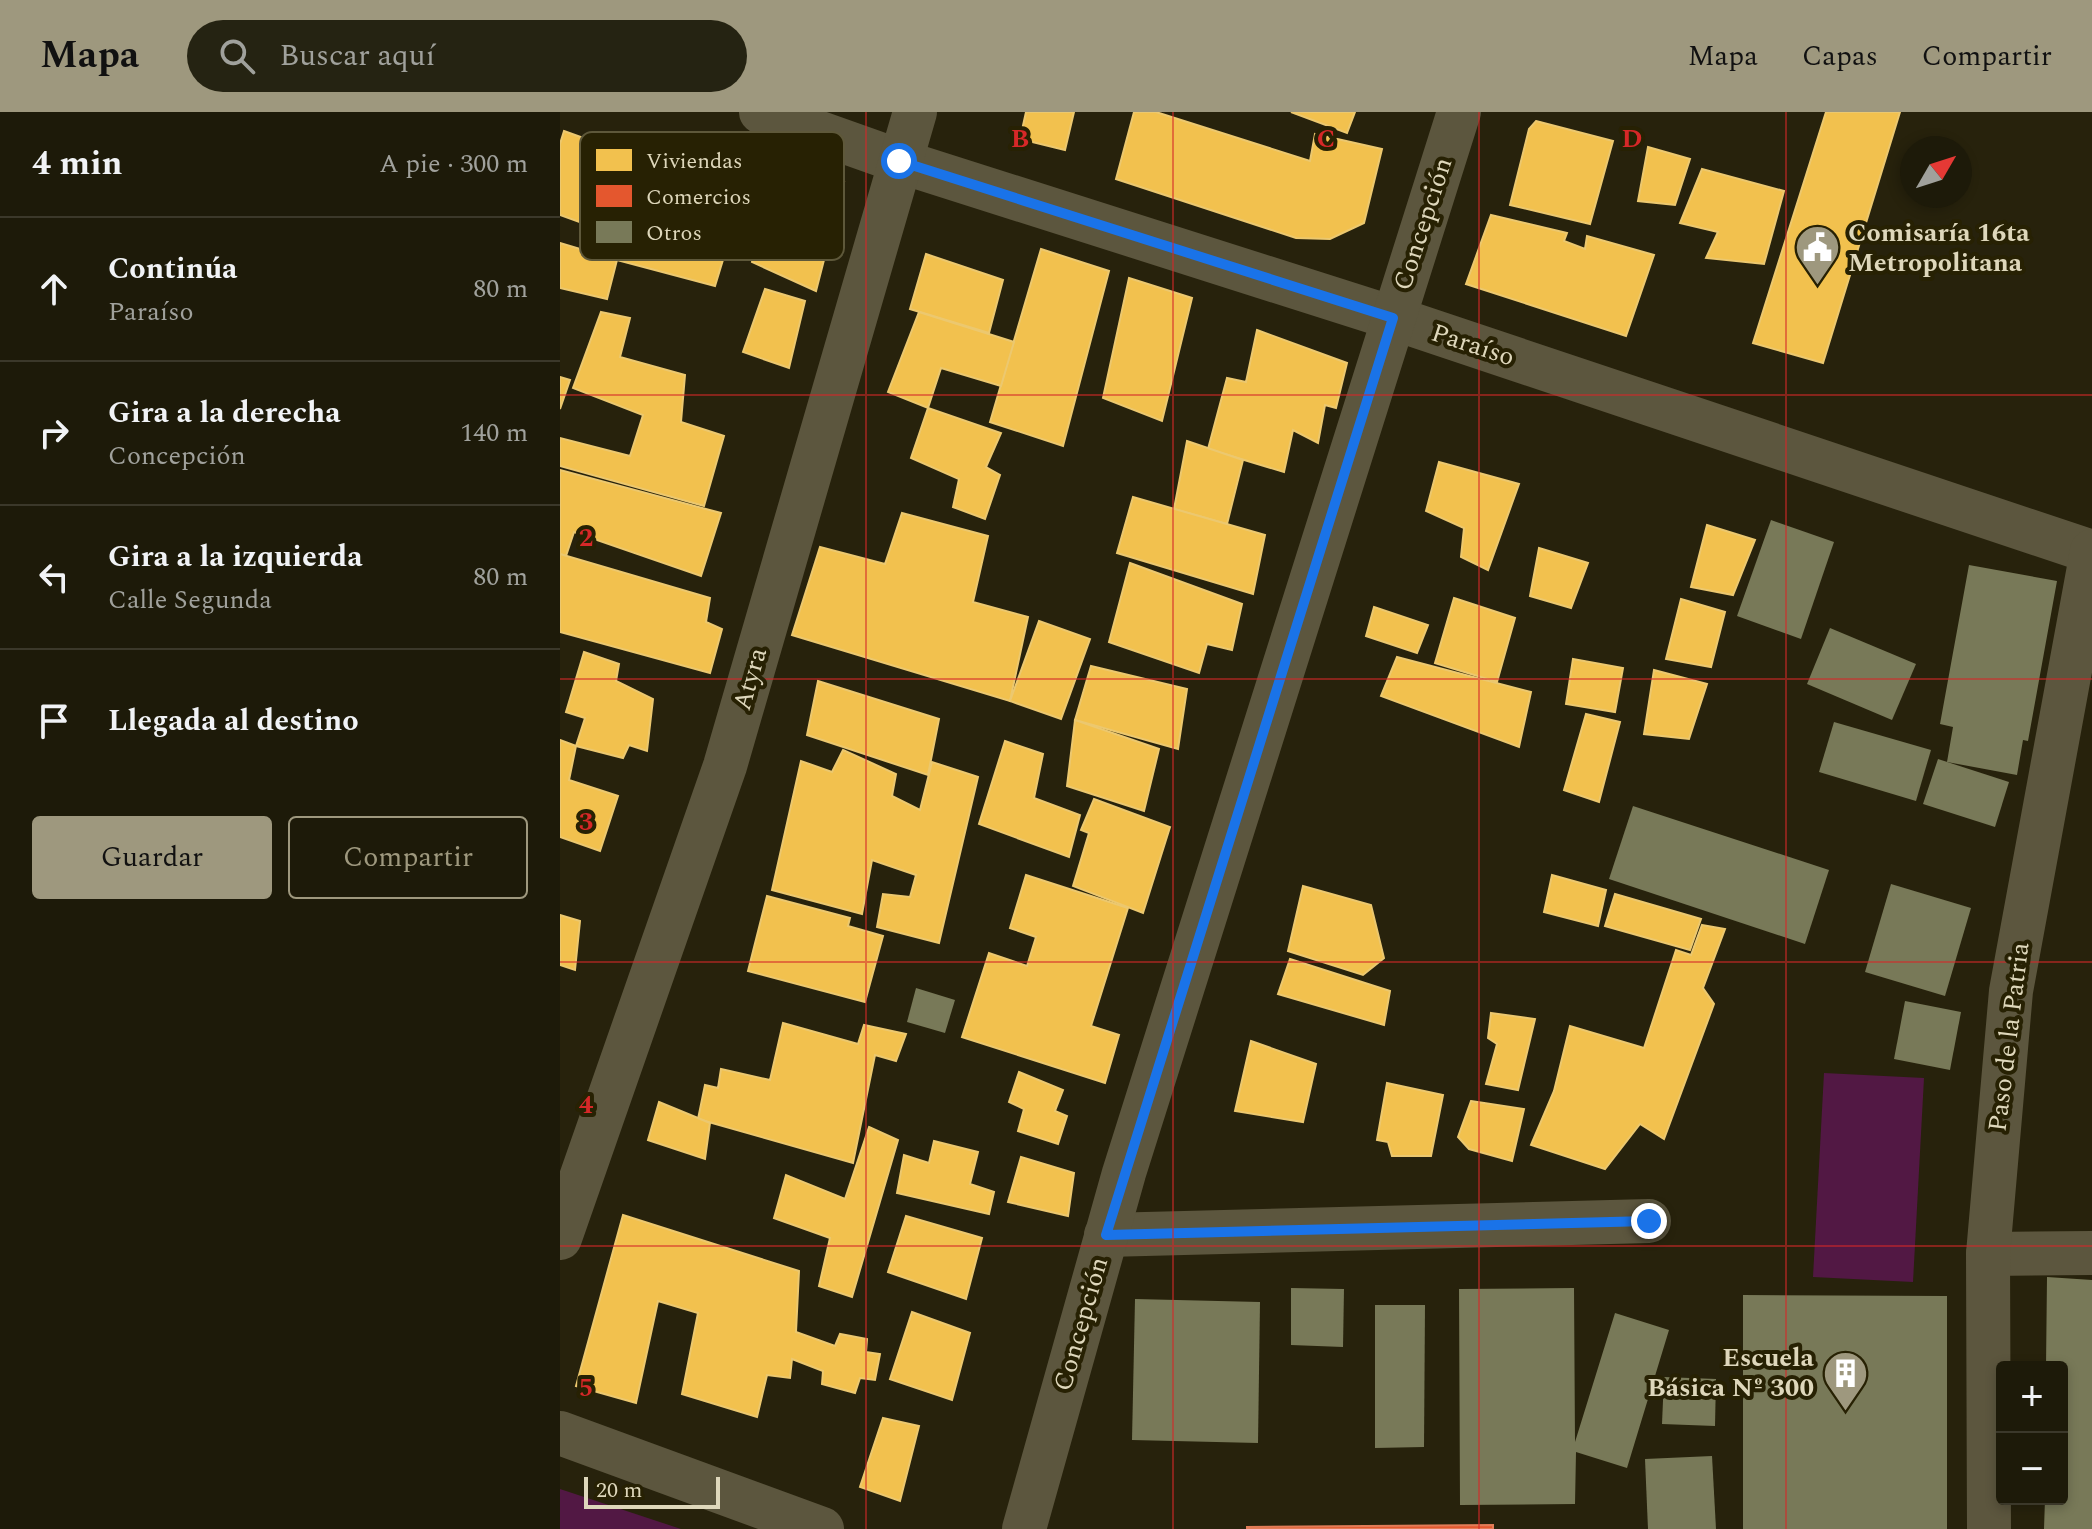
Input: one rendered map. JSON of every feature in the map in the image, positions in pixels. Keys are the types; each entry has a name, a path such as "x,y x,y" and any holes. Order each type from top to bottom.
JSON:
{"street":[{"name":"Paraíso","path":"761,112 817,132"},
{"name":"Atyra","path":"560,1238 725,766 915,112"},
{"name":"Concepción","path":"1024,1529 1106,1235 1459,112"},
{"name":"Paraíso","path":"844,141 1393,318 2092,551"},
{"name":"Paso de la Patria","path":"1989,1529 1988,1254 2011,991 2092,551"},
{"path":"1106,1235 1649,1221"},
{"path":"1988,1254 2092,1253"},
{"path":"560,1433 822,1529"}],"shaded area":[{"path":"1824,1073 1924,1078 1913,1282 1813,1277"},
{"path":"560,1489 681,1529 560,1529"}],"building: Viviendas":[{"path":"1026,112 1074,112 1065,150 1020,139"},
{"path":"1134,112 1156,112 1310,161 1315,134 1382,149 1364,223 1330,239 1296,238 1116,179"},
{"path":"1291,112 1355,112 1347,133"},
{"path":"1826,112 1900,112 1823,363 1753,343"},
{"path":"1536,121 1613,141 1590,224 1510,205 1529,129"},
{"path":"564,131 580,137 580,222 560,215 560,144"},
{"path":"1648,147 1690,159 1675,205 1638,201"},
{"path":"1702,169 1784,191 1764,264 1706,258 1718,232 1680,223"},
{"path":"1491,215 1567,233 1564,241 1585,249 1587,236 1654,255 1626,336 1466,284"},
{"path":"560,243 580,249 580,260 617,260 607,299 560,288"},
{"path":"1041,249 1109,271 1063,446 990,422"},
{"path":"926,254 1003,280 989,333 910,309"},
{"path":"617,260 723,260 715,286"},
{"path":"753,260 824,260 816,291"},
{"path":"1129,278 1192,298 1162,421 1103,398"},
{"path":"765,289 805,301 789,368 743,352"},
{"path":"601,312 630,318 620,357 685,375 681,422 724,436 704,506 560,466 560,438 630,456 643,415 573,388"},
{"path":"919,312 1014,342 1001,386 941,368 928,408 888,392"},
{"path":"1257,330 1347,363 1336,408 1325,405 1318,443 1293,430 1284,472 1208,449 1227,378 1246,382"},
{"path":"560,377 570,380 560,409"},
{"path":"928,408 1001,433 986,467 1000,475 985,519 953,507 959,479 911,458"},
{"path":"1187,441 1243,460 1227,524 1174,509"},
{"path":"1439,462 1519,484 1488,570 1461,557 1464,528 1426,511"},
{"path":"560,470 721,513 701,576 574,532 566,556 560,554"},
{"path":"1133,497 1265,535 1253,594 1117,553"},
{"path":"902,513 988,536 973,602 1028,617 1010,701 792,635 820,547 885,564"},
{"path":"1707,525 1755,540 1733,595 1691,587"},
{"path":"1539,548 1588,563 1571,608 1530,596"},
{"path":"560,554 710,598 706,622 722,629 710,673 560,632"},
{"path":"1130,563 1242,604 1232,650 1207,644 1199,673 1109,642"},
{"path":"1454,598 1515,618 1497,682 1435,663"},
{"path":"1681,599 1725,612 1711,667 1666,659"},
{"path":"1374,607 1428,625 1417,653 1366,636"},
{"path":"1039,621 1090,639 1061,719 1010,701"},
{"path":"584,652 619,664 616,681 653,699 647,751 629,745 623,758 576,746 585,718 566,712"},
{"path":"1397,657 1531,692 1519,747 1381,696"},
{"path":"1573,659 1623,668 1615,712 1566,704"},
{"path":"1091,666 1187,689 1178,749 1075,720"},
{"path":"1654,670 1707,684 1689,739 1644,734"},
{"path":"818,681 939,719 928,775 807,735"},
{"path":"1586,714 1620,722 1599,802 1564,790"},
{"path":"1075,720 1159,749 1144,811 1067,786"},
{"path":"560,740 576,746 569,780 618,796 600,851 560,837"},
{"path":"1005,741 1043,754 1034,798 1080,815 1069,857 979,824"},
{"path":"843,750 896,774 892,796 920,810 932,762 978,777 939,943 877,927 883,894 910,897 916,875 872,860 862,914 772,890 801,761 832,772"},
{"path":"1094,799 1170,827 1143,913 1073,886 1089,833 1081,830"},
{"path":"1026,875 1128,908 1091,1026 1119,1035 1105,1083 962,1037 989,953 1027,966 1036,937 1010,928"},
{"path":"1552,875 1606,890 1598,926 1544,912"},
{"path":"1303,886 1371,905 1384,958 1363,975 1288,951"},
{"path":"1615,894 1701,919 1690,950 1605,926"},
{"path":"767,896 850,918 848,926 883,936 865,1002 748,971"},
{"path":"560,915 580,921 575,970 560,965"},
{"path":"1702,925 1725,929 1703,988 1714,1004 1664,1139 1640,1124 1605,1169 1531,1145 1554,1091 1570,1026 1644,1048 1676,950 1691,955"},
{"path":"1290,959 1390,991 1384,1025 1278,994"},
{"path":"1491,1013 1535,1019 1518,1090 1486,1084 1497,1044 1488,1038"},
{"path":"783,1023 858,1044 864,1025 906,1034 896,1061 875,1055 853,1163 698,1119 705,1085 718,1088 721,1069 770,1080"},
{"path":"1251,1041 1316,1064 1303,1122 1235,1111"},
{"path":"1019,1072 1063,1090 1055,1111 1067,1116 1058,1144 1018,1131 1024,1109 1009,1102"},
{"path":"1387,1083 1443,1095 1431,1156 1392,1156 1388,1142 1377,1140"},
{"path":"1471,1101 1524,1109 1512,1161 1469,1149 1458,1137"},
{"path":"659,1102 710,1123 705,1159 648,1140"},
{"path":"869,1127 898,1140 852,1297 819,1286 830,1238 774,1218 786,1175 845,1199"},
{"path":"934,1141 978,1152 970,1184 994,1192 989,1214 897,1193 904,1155 929,1163"},
{"path":"1021,1157 1074,1173 1068,1216 1008,1202"},
{"path":"623,1215 799,1271 796,1332 835,1346 840,1334 867,1339 866,1352 880,1354 875,1380 860,1378 855,1393 822,1384 823,1371 792,1359 790,1378 767,1375 757,1417 682,1394 698,1313 658,1301 636,1403 576,1386"},
{"path":"906,1216 982,1238 966,1299 888,1272"},
{"path":"912,1312 970,1333 952,1400 890,1379"},
{"path":"883,1418 919,1426 900,1501 860,1487"}],"building: Comercios":[{"path":"1493,1525 1493,1529 1247,1529 1247,1527"}],"building: Otros":[{"path":"1771,520 1834,542 1801,639 1737,616"},
{"path":"1969,565 2057,581 2028,741 2023,740 2017,775 1947,762 1953,727 1940,724"},
{"path":"1830,628 1916,664 1892,720 1807,684"},
{"path":"1834,722 1931,750 1916,801 1819,772"},
{"path":"1938,759 2009,782 1995,827 1923,804"},
{"path":"1633,806 1829,870 1805,944 1609,879"},
{"path":"1891,884 1971,908 1945,996 1865,972"},
{"path":"916,988 955,1000 945,1033 907,1022"},
{"path":"1905,1001 1961,1012 1950,1070 1894,1059"},
{"path":"2047,1277 2092,1280 2092,1529 2044,1529 2045,1505 2068,1505 2068,1361 2046,1361"},
{"path":"1291,1288 1344,1289 1343,1347 1291,1345"},
{"path":"1574,1288 1575,1442 1615,1313 1669,1330 1627,1468 1576,1452 1575,1504 1460,1505 1459,1289"},
{"name":"Escuela Básica Nº 300","path":"1743,1295 1947,1296 1947,1529 1743,1529"},
{"path":"1135,1299 1260,1302 1258,1443 1132,1440"},
{"path":"1375,1305 1425,1305 1424,1447 1375,1448"},
{"path":"1664,1377 1716,1379 1715,1426 1662,1424"},
{"path":"1712,1456 1716,1529 1648,1529 1645,1459"}],"place":[{"name":"Comisaría 16ta Metropolitana","path":"1817,287"},
{"name":"Escuela Básica Nº 300","path":"1845,1412"}],"route":[{"path":"899,161 1393,318 1106,1235 1649,1221"}]}
